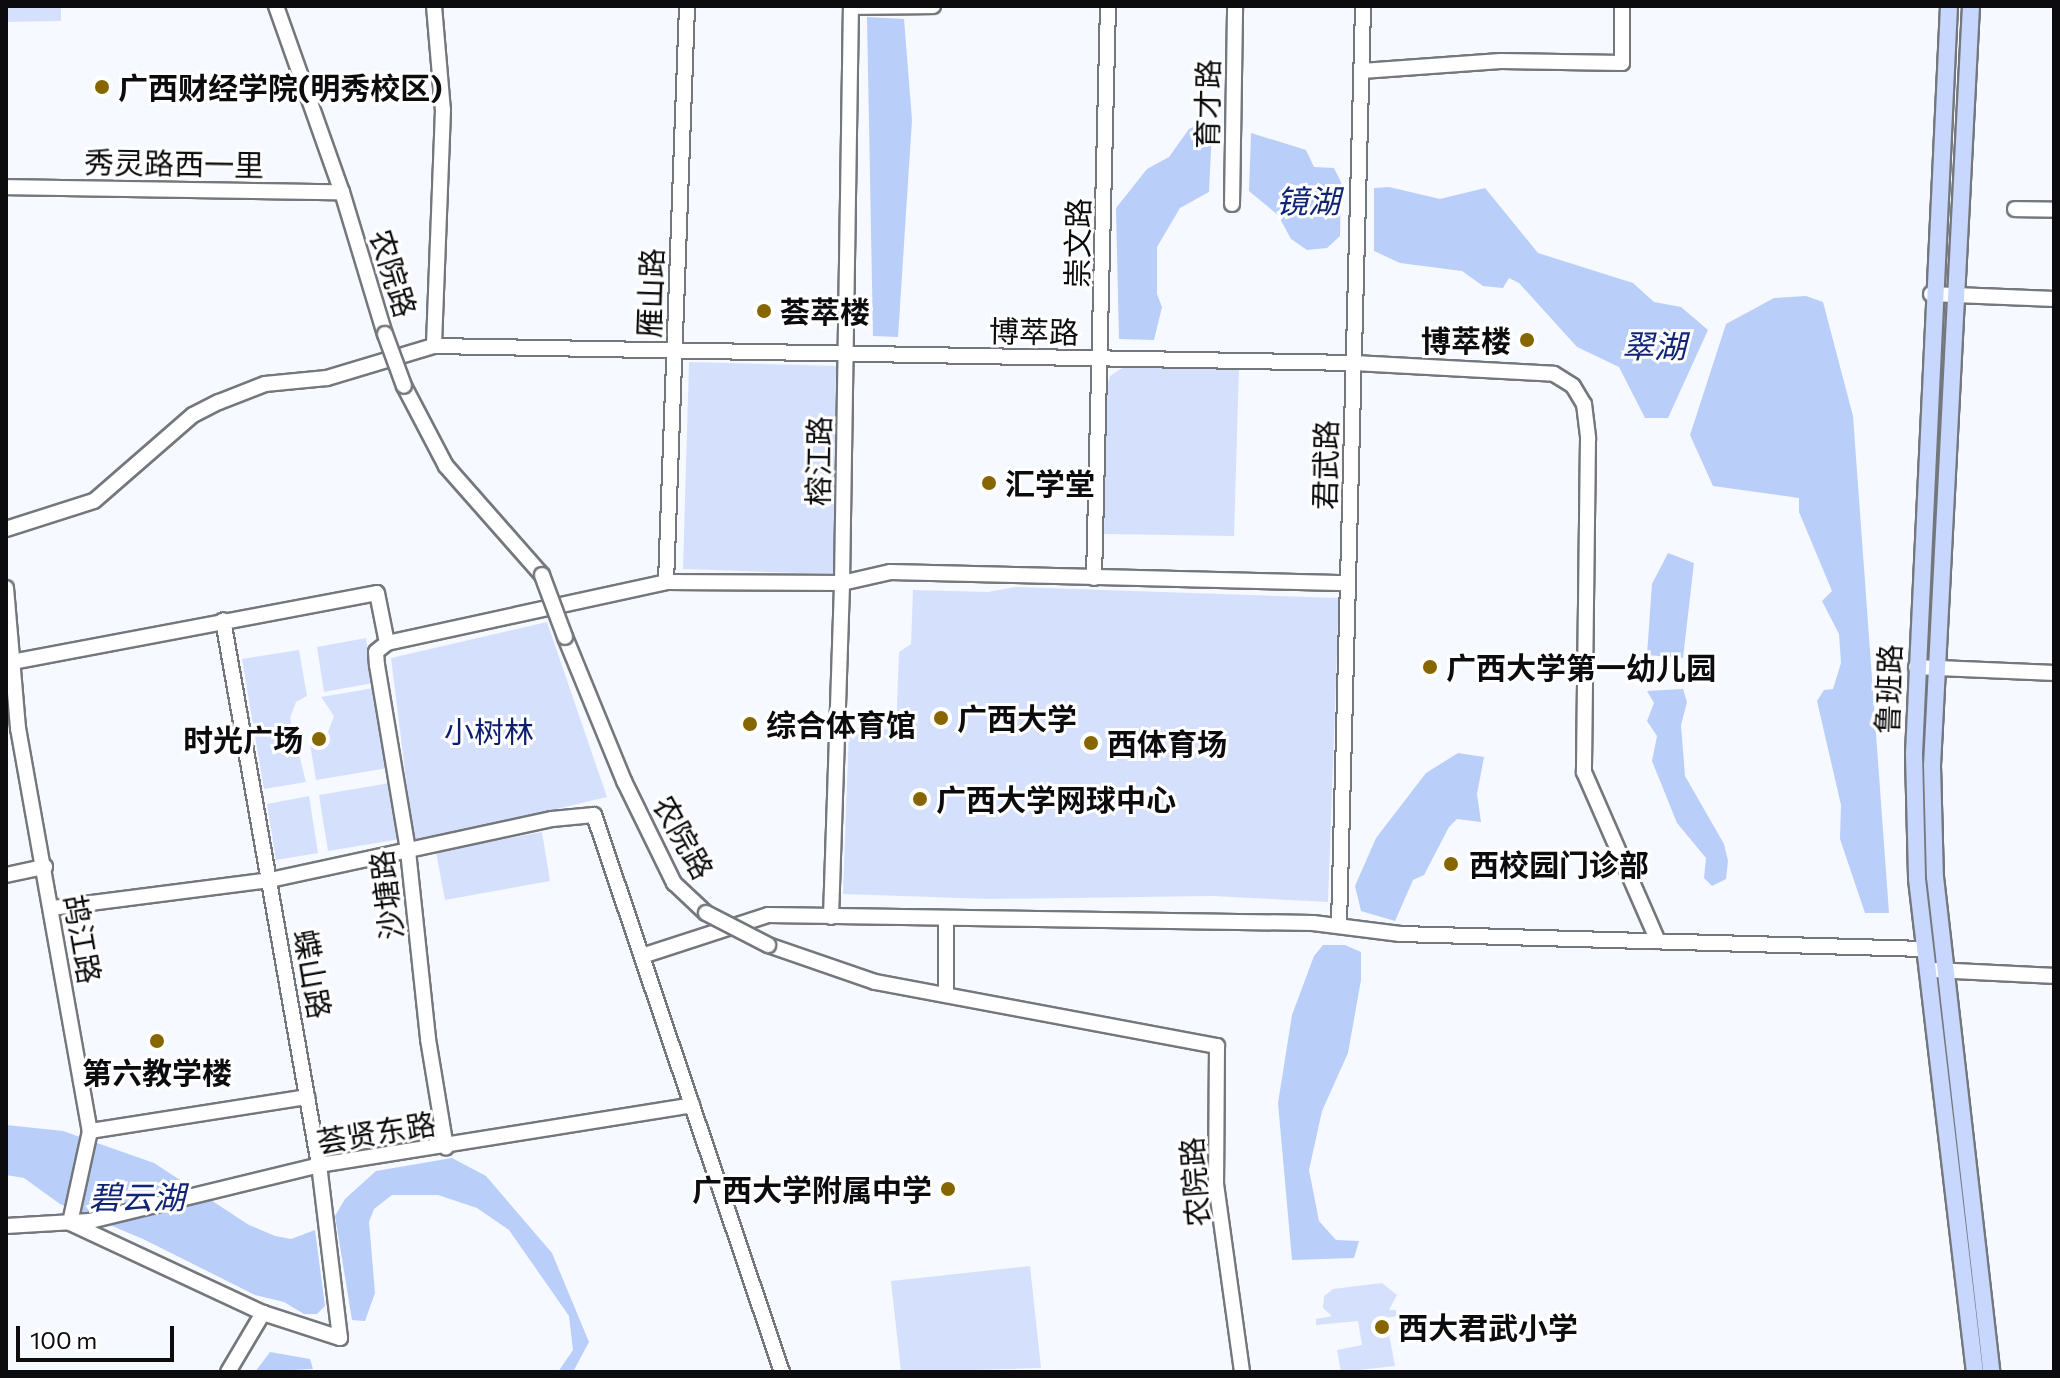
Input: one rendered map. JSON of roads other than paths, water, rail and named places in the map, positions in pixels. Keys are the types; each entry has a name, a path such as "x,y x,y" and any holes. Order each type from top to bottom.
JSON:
{"main road":[{"name":"鲁班路","path":"1949,6 1931,294 1916,667 1917,863 1975,1372"},
{"name":"鲁班路","path":"1971,6 1937,668 1935,877 1991,1372"}],"street":[{"name":"农院路","path":"276,6 342,192 404,386 446,466 542,575 624,781 674,883 706,913 768,945 838,972 1217,1046 1216,1184 1242,1372"},
{"path":"434,6 443,110 434,346"},
{"name":"雁山路","path":"666,582 687,6"},
{"path":"851,7 933,6"},
{"name":"崇文路","path":"1094,578 1108,6"},
{"name":"育才路","path":"1232,204 1235,6"},
{"name":"君武路","path":"1339,924 1363,6"},
{"path":"1362,71 1501,61 1622,63 1622,6"},
{"name":"榕江路","path":"831,917 842,583 851,7"},
{"name":"秀灵路西一里","path":"6,187 342,192"},
{"path":"2015,209 2054,210"},
{"path":"1931,294 2054,299"},
{"name":"博萃路","path":"6,529 94,501 193,415 219,402 265,384 340,375 434,346 1354,363 1554,374 1573,386 1584,404 1588,439 1584,772 1658,941"},
{"path":"12,662 377,593 387,643 666,582 842,583 890,572 1348,583"},
{"name":"鸪江路","path":"6,588 12,662 90,1135 71,1218"},
{"name":"蝶山路","path":"223,620 319,1165 340,1338 263,1313"},
{"name":"沙塘路","path":"387,643 376,652 377,665 408,851 428,1039 446,1148"},
{"path":"1916,667 2054,673"},
{"path":"52,908 270,880 590,813 598,820 645,955 782,1372"},
{"path":"6,875 45,867"},
{"path":"645,955 739,921 768,915 1339,924 1400,934 1925,949"},
{"path":"946,918 946,994"},
{"path":"1928,970 2054,976"},
{"path":"90,1135 307,1097"},
{"name":"荟贤东路","path":"6,1226 71,1218 90,1221 319,1165 446,1148 692,1105"},
{"path":"71,1218 263,1313 228,1372"}],"water":[{"path":"867,17 904,19 912,120 898,337 873,336"},
{"path":"1202,123 1212,130 1209,192 1180,208 1157,247 1157,294 1162,307 1154,340 1119,339 1116,208 1147,169 1169,157 1189,129"},
{"name":"镜湖","path":"1251,133 1306,150 1314,167 1334,168 1341,182 1340,236 1327,248 1307,250 1291,239 1278,215 1249,191"},
{"name":"翠湖","path":"1389,187 1440,199 1485,188 1538,253 1633,283 1654,302 1681,307 1708,330 1668,418 1645,418 1619,367 1577,347 1519,283 1509,278 1503,288 1483,286 1462,271 1400,263 1374,251 1374,188"},
{"path":"1806,296 1823,302 1853,416 1889,913 1865,913 1840,839 1841,805 1817,701 1824,690 1833,689 1841,663 1839,634 1822,601 1832,591 1799,512 1799,498 1713,486 1690,435 1726,324 1774,298"},
{"path":"1668,553 1694,563 1683,658 1647,655 1652,584"},
{"path":"1683,689 1687,702 1681,725 1685,776 1724,844 1728,861 1726,879 1712,886 1704,878 1706,858 1677,823 1652,761 1657,736 1647,721 1654,703 1647,691"},
{"path":"1458,753 1484,757 1477,794 1481,822 1457,819 1449,827 1424,875 1413,880 1395,921 1361,911 1355,886 1376,838 1426,773"},
{"path":"1323,945 1345,945 1361,952 1361,980 1348,1053 1322,1111 1309,1170 1319,1221 1336,1240 1359,1241 1354,1258 1292,1260 1278,1103 1292,1015 1314,956"},
{"name":"碧云湖","path":"6,1125 63,1131 154,1163 249,1225 275,1236 291,1239 315,1230 325,1306 317,1314 304,1314 284,1302 255,1295 143,1239 60,1204 24,1178 6,1175"},
{"path":"452,1158 486,1176 552,1253 589,1342 573,1372 558,1372 573,1350 569,1316 509,1230 477,1208 438,1195 392,1195 374,1209 369,1222 375,1293 365,1321 352,1320 335,1216 345,1199 376,1171"},
{"path":"270,1352 310,1359 313,1369 255,1372"}],"place":[{"name":"广西财经学院(明秀校区)","path":"102,87"},
{"name":"荟萃楼","path":"764,311"},
{"name":"博萃楼","path":"1527,340"},
{"name":"汇学堂","path":"989,483"},
{"name":"广西大学第一幼儿园","path":"1430,667"},
{"name":"广西大学","path":"941,718"},
{"name":"综合体育馆","path":"750,724"},
{"name":"时光广场","path":"319,739"},
{"name":"西体育场","path":"1091,743"},
{"name":"广西大学网球中心","path":"920,799"},
{"name":"西校园门诊部","path":"1451,864"},
{"name":"第六教学楼","path":"157,1041"},
{"name":"广西大学附属中学","path":"948,1189"},
{"name":"西大君武小学","path":"1382,1327"}],"park label":[{"name":"小树林","path":"489,731"}]}
